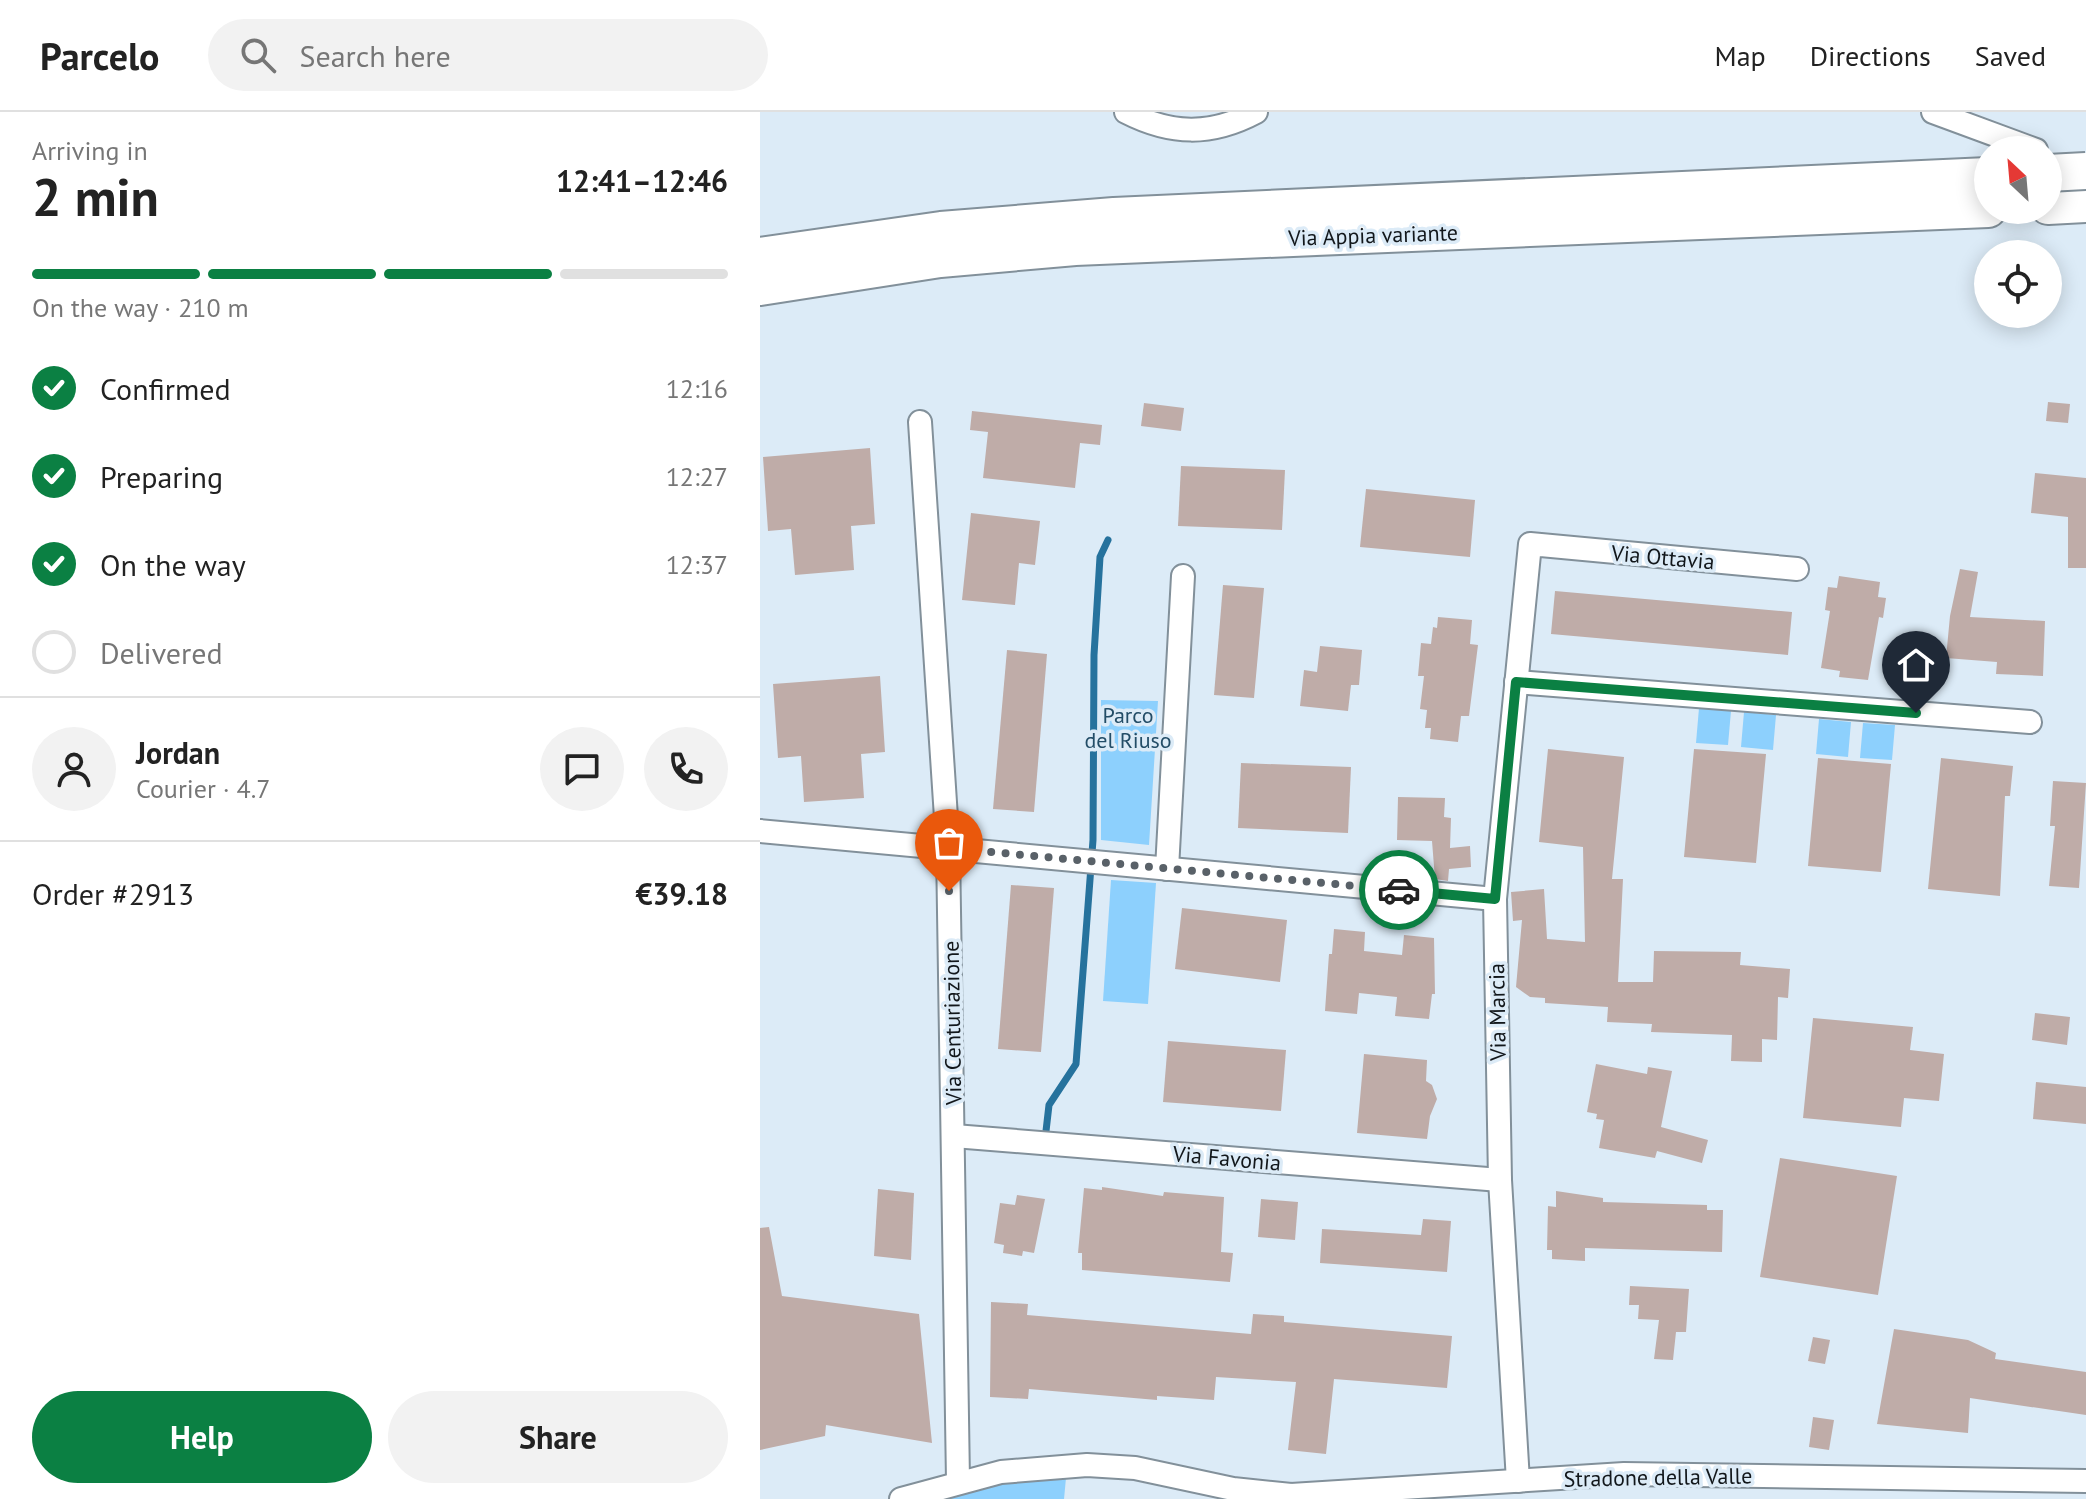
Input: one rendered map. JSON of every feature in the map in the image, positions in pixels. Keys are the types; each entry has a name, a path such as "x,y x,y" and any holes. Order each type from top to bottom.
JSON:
{"highway":[{"path":"2062,173 2086,173"},
{"name":"Via Appia variante","path":"760,287 940,259 1045,249 1974,177"},
{"path":"2062,205 2086,204"},
{"name":"Via Appia variante","path":"760,256 1029,221 1974,209"}],"street":[{"path":"1126,112 1161,127 1193,132 1228,125 1256,112"},
{"path":"1933,112 1998,136"},
{"path":"2062,162 2086,173"},
{"name":"Via Centuriazione","path":"920,422 948,848 958,1481"},
{"name":"Via Ottavia","path":"1530,544 1797,569"},
{"name":"Via Marcia","path":"1518,1481 1500,1180 1495,899 1530,544"},
{"path":"1167,869 1183,576"},
{"path":"1516,682 2030,722"},
{"path":"760,831 1495,899"},
{"name":"Via Favonia","path":"954,1136 1500,1180"},
{"name":"Stradone della Valle","path":"901,1499 958,1481 1013,1470 1087,1465 1135,1468 1233,1489 1291,1495 1683,1474 2086,1481"}],"green space":[{"name":"Parco del Riuso","path":"1101,700 1158,701 1149,845 1101,840"},
{"path":"1699,708 1731,711 1728,745 1696,743"},
{"path":"1744,712 1776,715 1773,750 1741,747"},
{"path":"1819,719 1851,722 1848,757 1816,754"},
{"path":"1863,723 1895,725 1892,760 1860,758"},
{"path":"1111,880 1156,883 1148,1004 1103,1001"},
{"path":"1066,1478 1064,1499 934,1499 995,1482"}],"building":[{"path":"2048,402 2070,404 2068,423 2046,421"},
{"path":"1144,403 1184,408 1181,431 1141,426"},
{"path":"972,411 1102,425 1100,445 1080,443 1075,488 983,478 988,432 970,430"},
{"path":"870,448 875,524 851,526 854,570 795,575 791,529 768,531 763,457"},
{"path":"1181,466 1285,470 1282,530 1178,526"},
{"path":"2035,473 2086,478 2086,568 2068,568 2068,517 2031,513"},
{"path":"1366,489 1475,500 1470,557 1360,547"},
{"path":"971,513 1040,521 1035,565 1019,563 1015,605 962,600"},
{"path":"1960,569 1978,572 1970,617 2045,621 2043,676 1996,674 1997,662 1946,658 1950,616"},
{"path":"1839,576 1880,582 1878,597 1886,598 1883,618 1879,617 1868,680 1839,677 1840,671 1821,668 1830,611 1825,610 1828,587 1837,588"},
{"path":"1223,585 1264,588 1254,698 1214,695"},
{"path":"1555,591 1792,612 1788,655 1551,634"},
{"path":"1438,617 1472,620 1470,644 1478,645 1469,716 1461,716 1458,742 1430,739 1431,728 1425,728 1427,710 1420,709 1424,676 1418,676 1421,643 1431,644"},
{"path":"1320,646 1362,650 1359,685 1351,685 1348,711 1300,706 1304,670 1317,672"},
{"path":"1007,650 1047,654 1034,812 993,809"},
{"path":"880,676 885,752 861,754 864,798 804,802 801,756 778,758 773,684"},
{"path":"1548,749 1624,757 1612,879 1623,879 1618,982 1653,982 1654,951 1741,952 1740,965 1790,969 1788,998 1778,997 1777,1040 1762,1039 1762,1062 1731,1061 1732,1035 1651,1032 1652,1024 1607,1022 1608,1007 1545,1003 1545,998 1530,997 1516,987 1522,920 1513,921 1511,892 1544,889 1547,939 1585,942 1583,847 1539,842"},
{"path":"1694,749 1766,754 1756,863 1684,857"},
{"path":"1818,758 1891,764 1881,872 1808,866"},
{"path":"1941,758 2013,766 2010,796 2005,796 2000,896 1928,889"},
{"path":"1241,763 1351,767 1348,833 1238,828"},
{"path":"2053,781 2086,783 2079,888 2049,886 2055,826 2050,826"},
{"path":"1398,797 1445,798 1444,817 1451,818 1450,848 1470,846 1471,867 1449,869 1448,881 1435,879 1432,841 1397,840"},
{"path":"1011,885 1054,888 1041,1052 998,1049"},
{"path":"1182,908 1287,920 1280,982 1175,969"},
{"path":"1334,929 1365,932 1364,951 1402,955 1404,935 1434,938 1435,994 1432,994 1429,1019 1395,1016 1397,997 1359,993 1357,1014 1325,1011"},
{"path":"2035,1013 2070,1017 2067,1045 2032,1040"},
{"path":"1813,1018 1913,1027 1910,1050 1944,1054 1939,1101 1904,1098 1901,1127 1803,1118"},
{"path":"1168,1041 1286,1050 1281,1111 1163,1102"},
{"path":"1364,1054 1427,1060 1426,1081 1432,1085 1437,1099 1430,1116 1427,1139 1357,1133"},
{"path":"1596,1064 1647,1074 1648,1067 1672,1071 1661,1127 1708,1140 1702,1163 1657,1151 1655,1158 1599,1148 1604,1120 1596,1119 1597,1114 1587,1112"},
{"path":"2036,1082 2086,1087 2086,1124 2033,1119"},
{"path":"1780,1158 1897,1176 1878,1295 1760,1277"},
{"path":"1102,1187 1163,1196 1164,1192 1224,1197 1221,1252 1233,1253 1230,1282 1082,1270 1082,1253 1078,1253 1084,1188 1102,1190"},
{"path":"878,1189 914,1193 911,1260 874,1256"},
{"path":"1556,1191 1603,1198 1603,1202 1707,1205 1707,1210 1723,1210 1722,1252 1585,1248 1585,1261 1552,1259 1552,1250 1547,1250 1548,1206 1556,1207"},
{"path":"1017,1195 1045,1199 1034,1253 1023,1251 1022,1256 1003,1253 1004,1245 994,1243 1000,1203 1015,1205"},
{"path":"1261,1199 1298,1202 1295,1240 1258,1237"},
{"path":"1423,1219 1451,1221 1447,1272 1320,1263 1322,1229 1421,1235"},
{"path":"769,1227 782,1296 919,1314 932,1443 826,1425 825,1436 760,1450 760,1228"},
{"path":"1630,1286 1689,1289 1686,1332 1676,1332 1673,1360 1654,1359 1659,1320 1638,1319 1639,1305 1629,1305"},
{"path":"991,1302 1028,1304 1027,1315 1251,1334 1253,1314 1284,1316 1284,1322 1452,1336 1447,1388 1334,1379 1326,1454 1288,1450 1296,1382 1216,1377 1214,1400 1157,1396 1157,1400 1029,1389 1028,1399 990,1397"},
{"path":"1894,1329 1968,1340 1996,1353 1995,1359 2086,1372 2086,1415 1970,1398 1968,1433 1877,1424"},
{"path":"1813,1337 1830,1340 1825,1364 1808,1361"},
{"path":"1813,1417 1834,1420 1829,1450 1809,1447"}],"waterway":[{"path":"1046,1131 1049,1105 1076,1064 1093,840 1094,655 1100,557 1108,540"}],"way so far":[{"path":"949,891 948,848 1399,890"}],"route":[{"path":"1399,890 1495,899 1516,682 1916,713"}]}
